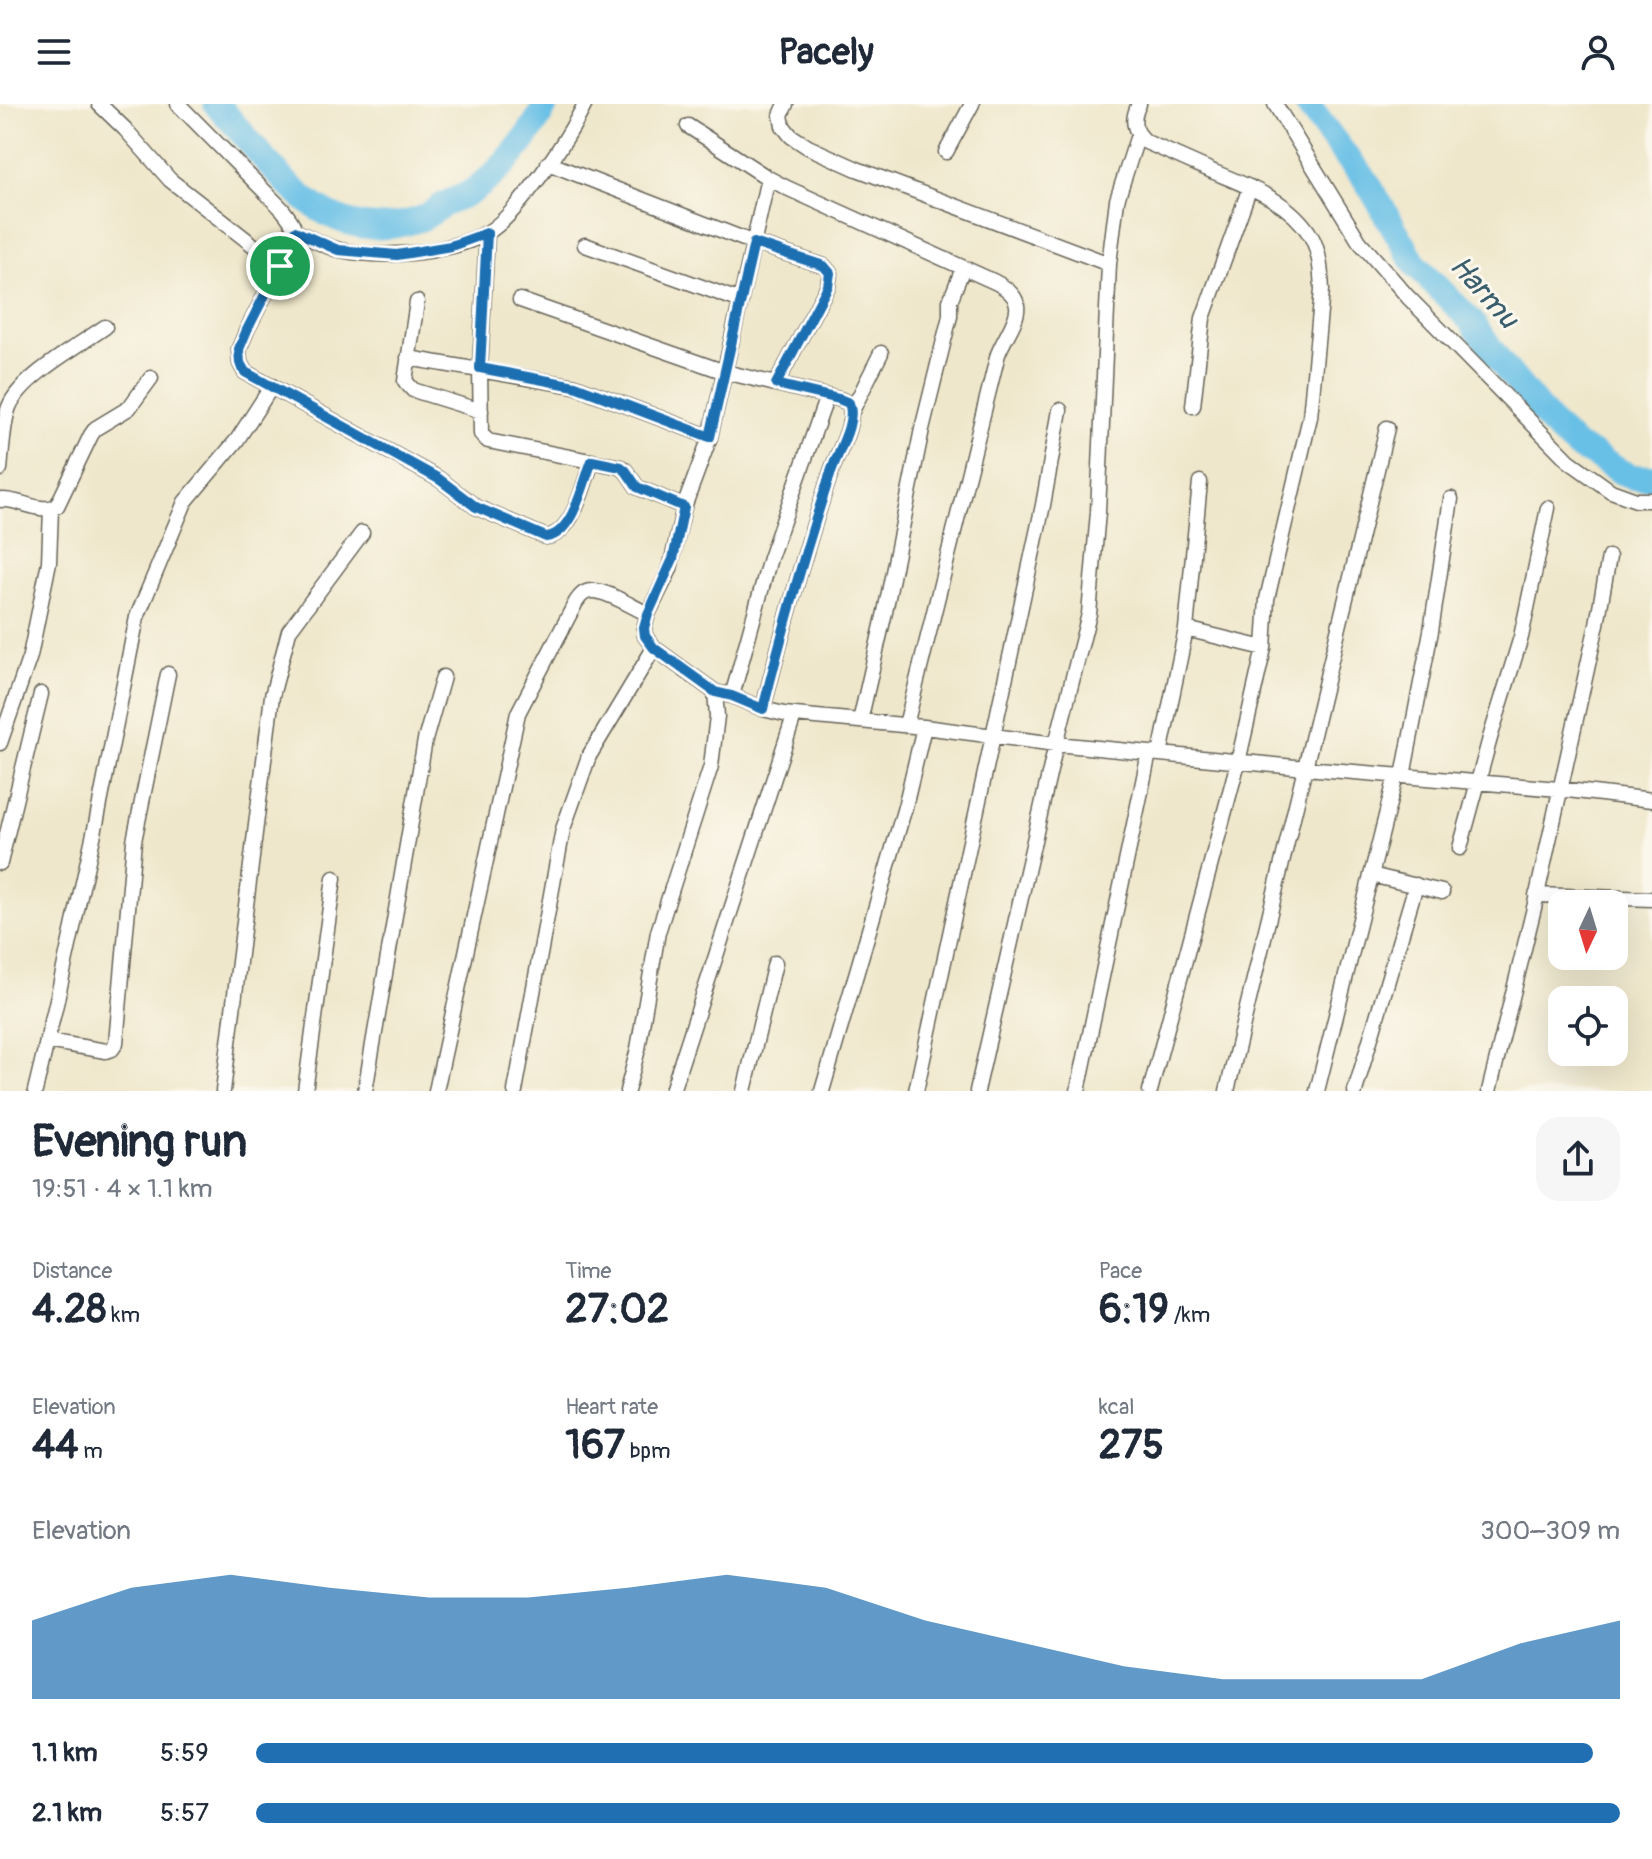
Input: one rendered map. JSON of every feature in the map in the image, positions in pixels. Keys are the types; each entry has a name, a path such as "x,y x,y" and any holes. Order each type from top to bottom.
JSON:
{"street":[{"path":"99,104 170,180 280,266"},
{"path":"178,104 282,209 295,231 239,349 240,363 245,372 439,479 476,507 546,537 563,530 571,517 592,461"},
{"path":"295,231 338,250 397,255 451,246 487,233 518,206 576,123 585,104"},
{"path":"786,104 781,115 783,126 791,136 808,147 857,169 1109,264"},
{"path":"946,152 972,104"},
{"path":"1139,104 1133,124 1146,142 1268,195 1293,214 1311,236 1317,253 1322,290 1310,417 1267,599 1264,648 1238,762 1150,1091"},
{"path":"1275,104 1359,241 1408,297 1569,461 1611,491 1636,500 1652,500"},
{"path":"688,126 768,178 1010,290 1017,301 1017,313 998,354 906,725"},
{"path":"977,1091 1056,744 1089,614 1098,512 1109,264 1117,200 1138,135"},
{"path":"548,163 754,243 824,266 830,273 828,286 776,384"},
{"path":"768,178 710,437 684,507 670,569 644,628 645,636 654,648 715,692 794,716 906,725 1238,762 1559,789 1652,800"},
{"path":"1193,406 1203,318 1250,187"},
{"path":"487,233 480,368 481,434 488,441 621,467 637,487 684,507"},
{"path":"585,245 741,301"},
{"path":"860,721 922,429 950,316 950,301 963,268"},
{"path":"520,300 725,372 849,403 852,411"},
{"path":"417,302 405,381 408,387 481,411"},
{"path":"0,469 9,408 16,395 36,375 105,327"},
{"path":"763,709 827,484 852,411 881,353"},
{"path":"408,358 575,386 710,437"},
{"path":"0,500 10,499 44,509 57,506 91,435 129,408 151,378"},
{"path":"35,1091 96,824 137,617 185,502 237,440 272,386"},
{"path":"732,696 770,558 827,396"},
{"path":"916,1091 1043,505 1060,410"},
{"path":"1227,1091 1387,428"},
{"path":"1078,1091 1186,629 1200,482"},
{"path":"1317,1091 1399,776 1431,631 1451,499"},
{"path":"1460,848 1521,637 1548,508"},
{"path":"0,743 30,656 49,562 51,509"},
{"path":"223,1091 272,696 289,631 362,533"},
{"path":"1489,1091 1597,624 1609,557"},
{"path":"436,1091 518,713 582,594 590,590 603,593 648,614"},
{"path":"1186,629 1264,648"},
{"path":"515,1091 563,829 589,756 654,648"},
{"path":"47,1041 106,1051 116,1043 134,841 168,674"},
{"path":"365,1091 425,740 443,677"},
{"path":"627,1091 638,1049 658,932 711,766 717,716 715,692"},
{"path":"0,863 41,694"},
{"path":"672,1091 794,716"},
{"path":"822,1091 905,807 924,727"},
{"path":"1371,875 1442,892"},
{"path":"305,1091 334,878"},
{"path":"1355,1091 1416,885"},
{"path":"1536,895 1652,899"},
{"path":"744,1091 775,963"}],"waterway":[{"name":"Harmu","path":"216,104 279,175 302,196 326,213 353,224 383,227 421,219 482,184 514,152 546,104"},
{"name":"Harmu","path":"1307,104 1366,180 1415,264 1471,321 1552,425 1577,447 1621,472 1633,477 1652,478"}],"route":[{"path":"295,231 338,250 397,255 451,246 487,233 480,368 575,386 710,437 754,243 824,266 830,273 828,286 776,384 849,403 851,421 831,470 763,709 715,692 654,648 645,636 648,614 670,569 684,507 637,487 621,467 592,461 571,517 563,530 546,537 476,507 439,479 245,372 240,363 239,349 280,266 295,231"}]}
